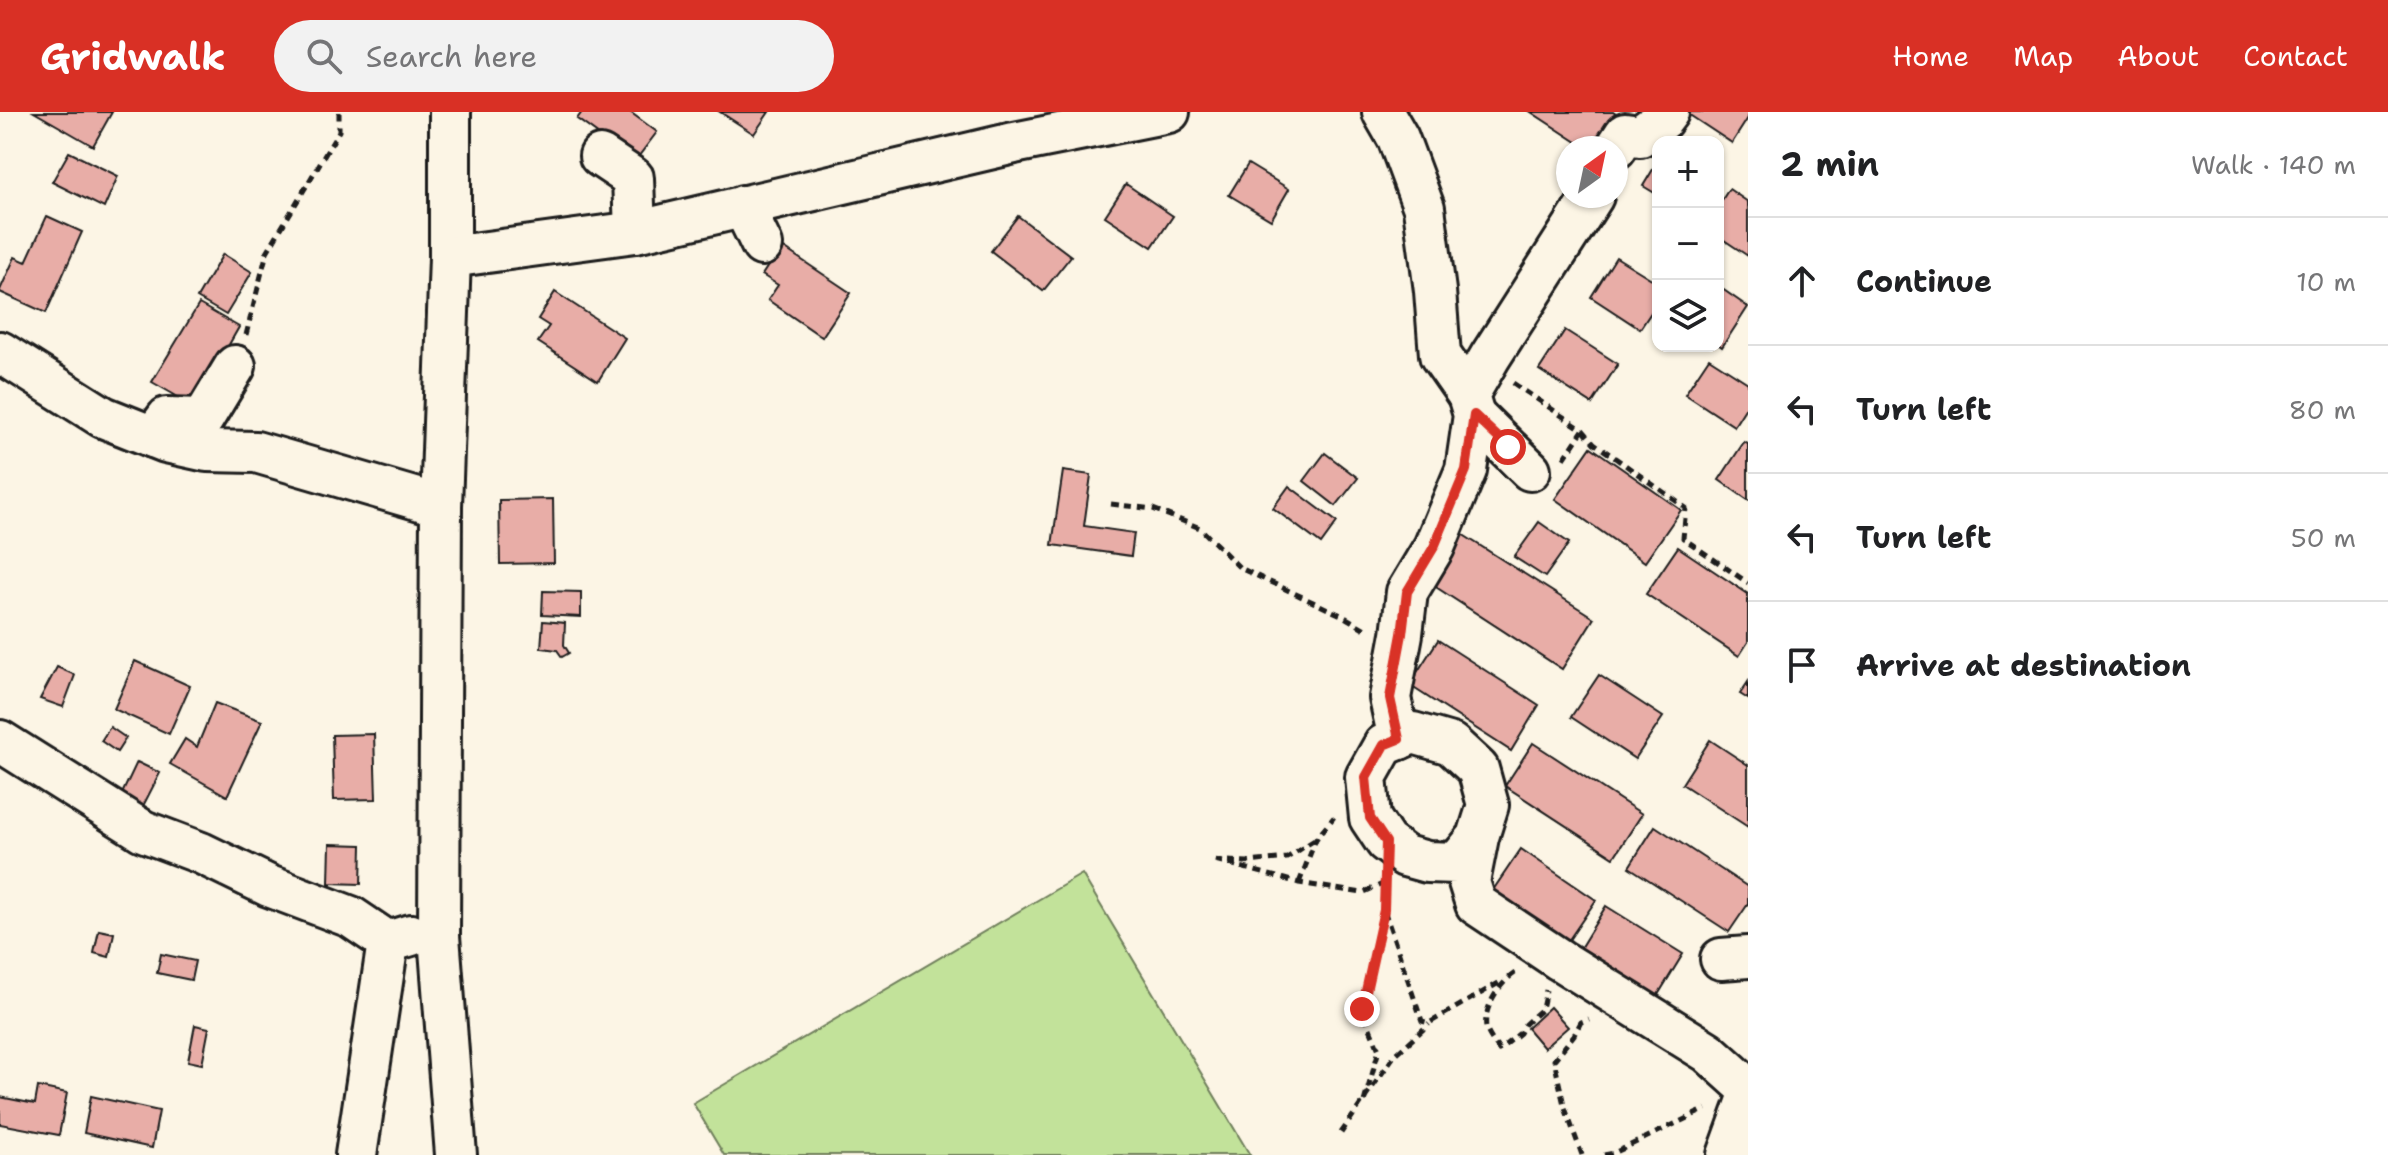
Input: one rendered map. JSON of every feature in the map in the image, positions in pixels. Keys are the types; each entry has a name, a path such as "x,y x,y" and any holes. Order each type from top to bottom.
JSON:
{"street":[{"path":"450,112 450,257 441,506 439,936 456,1155"},
{"path":"450,257 635,232 1014,143 1169,112"},
{"path":"1383,112 1398,138 1424,208 1440,355 1476,392 1530,470"},
{"path":"1624,136 1640,136 1668,112"},
{"path":"600,156 633,178 635,232"},
{"path":"743,206 762,245"},
{"path":"1399,739 1390,698 1407,592 1434,547 1466,470 1476,392 1586,208"},
{"path":"0,352 103,417 166,442 207,451 256,452 441,506"},
{"path":"153,437 167,418 203,419 235,366"},
{"path":"1476,904 1469,882 1488,805 1478,769 1451,744 1413,733 1384,745 1366,777 1370,818 1400,861 1450,887 1553,956 1708,1052 1748,1088"},
{"path":"0,741 143,831 201,853 269,886 351,917 388,942"},
{"path":"1400,861 1457,863 1478,837"},
{"path":"388,942 413,934 439,936"},
{"path":"356,1155 388,942"},
{"path":"1728,1155 1748,1100"}],"path":[{"path":"235,366 250,325 267,252 339,131 339,112"},
{"path":"1476,392 1583,430 1594,443 1686,508 1683,538 1748,583"},
{"path":"1111,504 1153,509 1200,528 1240,568 1341,615 1399,648"},
{"path":"1299,883 1316,839 1331,819 1367,787"},
{"path":"1316,839 1287,858 1248,862 1215,860 1299,883 1362,893 1400,861"},
{"path":"1364,1102 1379,1050 1362,1009 1384,910 1400,861"},
{"path":"1384,910 1422,1021 1429,1023"},
{"path":"1504,980 1487,1013 1486,1030 1499,1050 1542,1009 1553,956"},
{"path":"1341,1133 1394,1056 1429,1023 1553,956"},
{"path":"1582,1155 1564,1105 1554,1060 1581,1022 1626,1002"},
{"path":"1604,1155 1709,1108"}],"green space":[{"path":"1082,874 1250,1155 724,1155 693,1103"}],"building":[{"path":"34,112 112,112 93,146"},
{"path":"582,112 630,112 657,132 635,161 577,119"},
{"path":"720,112 769,112 754,134"},
{"path":"1531,112 1613,112 1620,117 1607,136 1568,136"},
{"path":"1748,112 1748,118 1732,143 1688,114"},
{"path":"69,152 118,176 104,208 52,182"},
{"path":"1248,164 1289,189 1271,220 1229,195"},
{"path":"1652,171 1652,191 1643,186"},
{"path":"1126,184 1173,216 1152,247 1105,216"},
{"path":"1729,189 1748,202 1748,256 1724,240 1724,197"},
{"path":"47,216 82,232 46,313 0,290 15,257 26,262"},
{"path":"1018,216 1071,256 1043,291 991,251"},
{"path":"781,246 851,293 822,337 768,300 778,285 762,275"},
{"path":"223,254 252,272 226,315 197,298"},
{"path":"1616,257 1652,279 1652,311 1640,329 1591,297"},
{"path":"1724,290 1748,307 1724,344"},
{"path":"555,292 625,338 598,381 538,342 549,326 538,319"},
{"path":"199,304 239,327 194,406 152,382"},
{"path":"1565,330 1618,364 1592,404 1539,370"},
{"path":"1709,358 1748,383 1748,404 1734,426 1685,394"},
{"path":"1744,442 1748,444 1748,500 1719,480"},
{"path":"1591,447 1681,510 1645,562 1555,499"},
{"path":"1325,453 1358,478 1336,506 1304,481"},
{"path":"1063,471 1091,475 1084,526 1134,533 1131,556 1052,545"},
{"path":"1289,486 1337,522 1321,544 1273,508"},
{"path":"553,499 554,563 500,564 499,500"},
{"path":"1539,522 1569,543 1545,577 1514,557"},
{"path":"1457,531 1594,618 1562,669 1425,580"},
{"path":"1678,547 1748,594 1748,642 1739,656 1646,594"},
{"path":"543,591 581,592 581,617 542,615"},
{"path":"543,621 565,623 564,645 569,653 562,657 557,650 541,648"},
{"path":"1438,640 1539,705 1511,751 1409,685"},
{"path":"135,661 190,686 169,734 114,709"},
{"path":"57,667 75,675 63,707 40,699"},
{"path":"1599,675 1663,717 1635,759 1571,717"},
{"path":"1748,682 1748,699 1740,694"},
{"path":"215,703 262,721 227,796 170,764 185,739 197,747"},
{"path":"110,727 126,738 117,752 101,741"},
{"path":"374,734 376,799 334,800 332,735"},
{"path":"1710,740 1748,765 1748,827 1682,784"},
{"path":"1533,743 1642,814 1614,857 1505,786"},
{"path":"137,762 160,773 142,808 120,798"},
{"path":"1655,826 1748,887 1748,904 1729,932 1629,867"},
{"path":"330,844 362,845 361,884 329,883"},
{"path":"1521,849 1596,900 1566,944 1491,893"},
{"path":"1606,906 1683,954 1656,998 1579,950"},
{"path":"99,930 114,933 109,957 94,953"},
{"path":"161,954 195,961 191,980 157,973"},
{"path":"1550,1007 1568,1027 1544,1048 1527,1028"},
{"path":"195,1025 209,1028 202,1064 188,1061"},
{"path":"38,1087 67,1093 59,1135 0,1124 0,1097 35,1104"},
{"path":"91,1096 159,1111 152,1148 84,1133"}],"route":[{"path":"1362,1009 1384,910 1386,842 1370,818 1366,777 1384,745 1399,739 1390,698 1407,592 1434,547 1466,470 1474,415 1508,447"}]}
